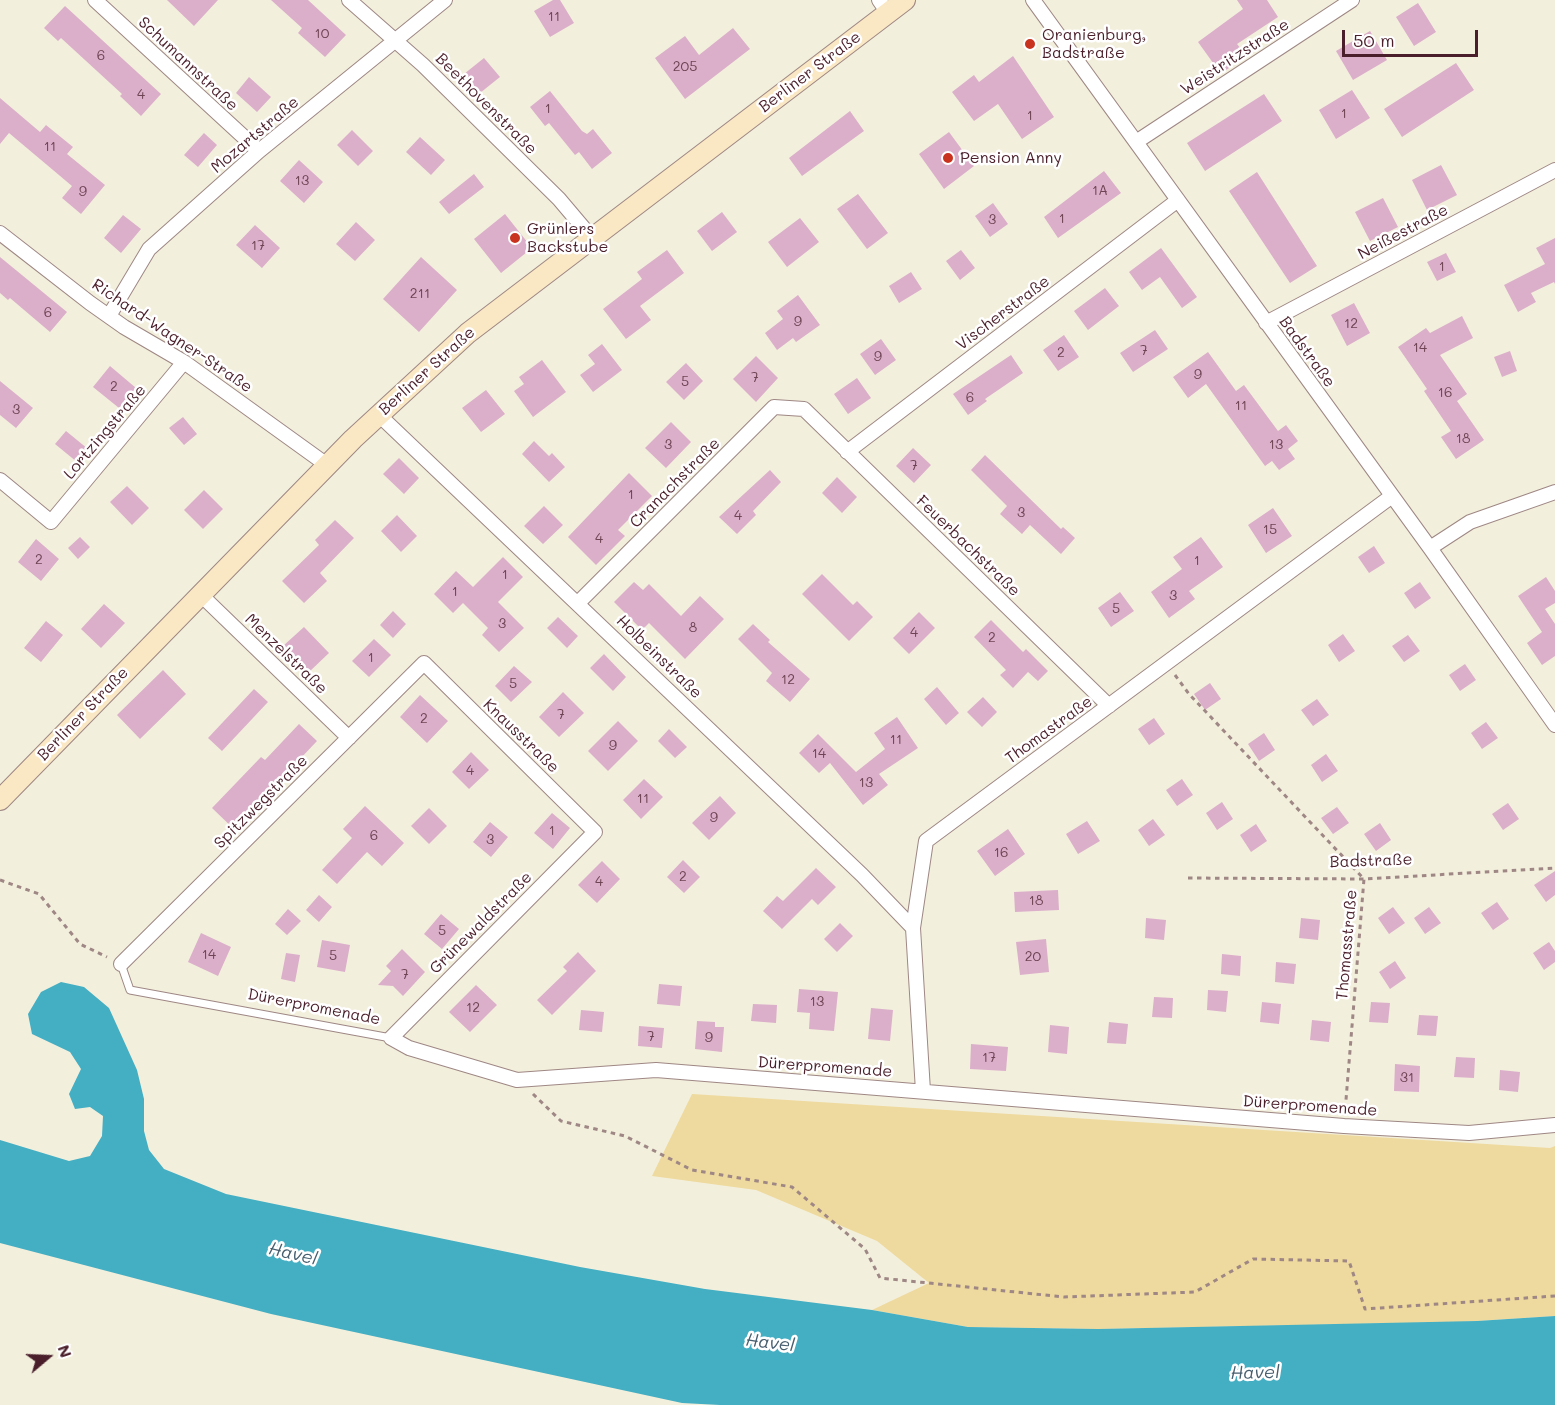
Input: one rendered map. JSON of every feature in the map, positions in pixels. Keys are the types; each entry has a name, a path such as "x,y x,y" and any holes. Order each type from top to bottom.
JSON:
{"main road":[{"name":"Berliner Straße","path":"2,796 378,414 468,333 592,238 883,7 905,0"}],"street":[{"name":"Schumannstraße","path":"95,0 259,151"},
{"name":"Beethovenstraße","path":"350,0 423,65 542,182 592,238"},
{"name":"Mozartstraße","path":"109,316 149,249 259,151 445,0"},
{"name":"Badstraße","path":"1033,0 1554,722"},
{"name":"Weistritzstraße","path":"1136,142 1352,0"},
{"name":"Neißestraße","path":"1266,323 1555,170"},
{"name":"Vischerstraße","path":"847,452 1178,200"},
{"name":"Richard-Wagner-Straße","path":"0,233 109,316 184,362 327,465"},
{"name":"Lortzingstraße","path":"0,480 51,522 184,362"},
{"name":"Cranachstraße","path":"578,603 774,407 804,409"},
{"name":"Feuerbachstraße","path":"804,409 1109,706"},
{"name":"Holbeinstraße","path":"378,414 862,875 913,928"},
{"path":"1430,548 1470,522 1555,492"},
{"name":"Thomastraße","path":"923,1091 913,928 926,841 1392,496"},
{"name":"Menzelstraße","path":"200,594 349,738"},
{"name":"Spitzwegstraße","path":"121,964 424,663"},
{"name":"Knausstraße","path":"424,663 595,832"},
{"name":"Grünewaldstraße","path":"391,1038 595,832"},
{"name":"Dürerpromenade","path":"391,1038 409,1048 517,1080 656,1070 1344,1126 1469,1133 1555,1125"}],"lane":[{"name":"Dürerpromenade","path":"121,964 130,990 391,1038"}],"path":[{"name":"Thomasstraße","path":"1166,663 1189,694 1364,879 1344,1126"},
{"name":"Badstraße","path":"1188,878 1364,879 1555,868"},
{"path":"0,880 39,894 80,944 121,964"},
{"path":"517,1080 561,1121 625,1136 692,1170 792,1187 865,1249 880,1278 1064,1298 1195,1292 1253,1259 1349,1261 1365,1309 1555,1296"}],"sand":[{"path":"692,1094 1550,1148 1555,1146 1555,1316 1461,1322 1098,1329 968,1327 872,1310 929,1283 877,1241 756,1190 652,1176"}],"water":[{"name":"Havel","path":"61,982 84,987 109,1008 137,1070 144,1099 144,1131 149,1150 164,1169 226,1194 580,1267 705,1289 872,1310 968,1327 1098,1329 1477,1321 1555,1316 1555,1405 720,1405 682,1403 271,1314 0,1243 0,1140 69,1161 90,1156 102,1136 103,1116 90,1107 75,1109 69,1094 81,1069 70,1052 32,1034 28,1014 41,992"}],"building":[{"path":"167,0 218,0 194,26"},
{"path":"271,0 308,0 346,35 325,57 298,33 302,28"},
{"path":"553,0 560,0 574,23 550,37 534,11"},
{"path":"1237,0 1267,0 1278,17 1237,44 1246,55 1221,74 1198,42 1243,9"},
{"path":"1418,3 1436,32 1414,46 1396,17"},
{"path":"65,6 161,94 141,116 120,96 122,94 61,38 58,41 44,28"},
{"path":"733,28 750,49 685,99 655,58 685,36 699,55"},
{"path":"1370,31 1387,60 1353,80 1336,51"},
{"path":"1013,56 1054,117 1022,139 998,104 974,121 952,92 974,75 979,82"},
{"path":"484,58 500,77 480,93 464,74"},
{"path":"1456,63 1474,90 1402,137 1384,109"},
{"path":"249,77 271,97 257,112 236,93"},
{"path":"1352,90 1370,118 1336,139 1319,110"},
{"path":"550,91 582,131 587,134 593,129 612,153 592,169 579,152 575,155 549,123 545,126 530,107"},
{"path":"1264,94 1282,121 1205,171 1187,143"},
{"path":"0,98 40,132 46,125 73,147 67,154 105,185 81,214 62,198 72,186 9,133 0,144"},
{"path":"850,111 864,131 802,176 789,158"},
{"path":"352,130 373,151 358,166 337,145"},
{"path":"949,132 974,166 944,189 919,154"},
{"path":"204,133 217,145 198,167 184,155"},
{"path":"420,137 445,160 431,175 406,152"},
{"path":"299,160 323,182 304,203 280,181"},
{"path":"1441,165 1457,195 1427,210 1412,180"},
{"path":"1104,171 1121,193 1058,238 1044,217"},
{"path":"1257,172 1317,266 1290,283 1229,191"},
{"path":"474,174 484,187 449,214 439,202"},
{"path":"858,194 888,233 867,249 837,209"},
{"path":"1383,198 1398,227 1370,241 1355,212"},
{"path":"993,203 1008,224 990,237 975,216"},
{"path":"722,212 737,232 712,251 697,231"},
{"path":"505,214 532,248 501,273 474,239"},
{"path":"123,215 141,229 121,253 104,238"},
{"path":"800,218 819,242 787,267 768,242"},
{"path":"356,222 375,240 355,261 336,244"},
{"path":"255,225 280,248 262,268 236,245"},
{"path":"1555,238 1555,284 1554,282 1531,293 1536,302 1518,312 1504,285 1545,264 1536,248"},
{"path":"1161,248 1197,297 1182,308 1160,277 1142,290 1129,272"},
{"path":"667,250 684,273 640,306 651,320 626,339 603,309 642,279 637,272"},
{"path":"961,250 975,268 960,280 946,261"},
{"path":"1446,253 1456,272 1437,281 1427,262"},
{"path":"0,257 67,312 50,332 10,298 8,300 0,293"},
{"path":"421,257 457,290 419,332 383,299"},
{"path":"911,272 922,289 899,303 889,286"},
{"path":"1105,288 1119,306 1088,330 1074,311"},
{"path":"798,295 820,325 796,342 793,338 777,350 765,333 783,319 777,311"},
{"path":"1354,303 1370,333 1347,346 1331,315"},
{"path":"1462,316 1473,338 1440,355 1467,394 1457,401 1484,440 1456,459 1441,437 1451,431 1424,391 1427,389 1398,347 1426,328 1430,333"},
{"path":"1155,330 1168,349 1133,372 1120,353"},
{"path":"1064,335 1079,357 1058,371 1043,350"},
{"path":"881,339 896,360 875,375 860,354"},
{"path":"602,344 622,370 593,392 580,375 595,364 588,355"},
{"path":"1510,351 1517,371 1502,377 1494,357"},
{"path":"1208,352 1236,391 1244,385 1278,431 1286,425 1298,441 1288,449 1295,459 1279,470 1272,461 1265,466 1206,384 1188,398 1173,377"},
{"path":"1011,355 1023,373 985,399 987,401 968,415 953,394"},
{"path":"756,356 778,378 756,402 733,379"},
{"path":"542,360 566,392 533,417 514,391 524,384 519,377"},
{"path":"686,363 703,381 684,400 666,382"},
{"path":"110,366 136,388 119,408 93,387"},
{"path":"857,378 871,398 848,414 834,394"},
{"path":"0,381 33,408 16,428 0,415"},
{"path":"486,390 505,414 481,432 462,408"},
{"path":"183,417 197,434 184,445 169,428"},
{"path":"671,422 691,442 666,468 645,448"},
{"path":"66,431 88,449 77,462 55,444"},
{"path":"534,441 549,456 552,453 565,467 549,482 522,454"},
{"path":"913,448 931,465 914,483 896,466"},
{"path":"985,455 1061,529 1063,527 1075,538 1061,554 1030,525 1022,534 1000,514 1007,506 971,470"},
{"path":"399,458 419,478 404,494 383,474"},
{"path":"770,470 781,482 753,511 756,515 737,534 719,517"},
{"path":"629,473 652,496 618,530 625,536 596,565 568,537"},
{"path":"837,477 857,497 842,513 822,493"},
{"path":"127,486 149,508 132,525 110,502"},
{"path":"204,490 223,509 203,529 184,510"},
{"path":"544,506 563,525 543,544 524,526"},
{"path":"1273,508 1292,536 1266,553 1248,525"},
{"path":"397,515 417,536 401,552 381,531"},
{"path":"335,520 354,538 320,573 327,581 304,603 282,581 319,545 315,540"},
{"path":"80,537 90,547 78,559 68,548"},
{"path":"1201,537 1223,567 1189,591 1195,599 1169,618 1151,592 1182,569 1173,557"},
{"path":"36,539 59,559 41,581 18,562"},
{"path":"1374,546 1385,563 1369,573 1358,557"},
{"path":"503,557 523,577 498,602 524,628 499,652 482,635 488,628 463,603 453,613 434,594 456,571 473,587"},
{"path":"822,574 853,605 857,601 873,617 849,641 802,594"},
{"path":"1546,577 1555,591 1555,603 1545,609 1555,624 1555,656 1542,665 1527,643 1542,632 1518,596"},
{"path":"634,582 643,590 649,584 681,616 700,596 724,619 685,659 649,623 642,630 614,602"},
{"path":"1420,582 1431,598 1415,609 1404,593"},
{"path":"1120,592 1134,611 1111,627 1098,608"},
{"path":"104,604 125,623 101,648 81,629"},
{"path":"393,611 406,624 393,638 380,625"},
{"path":"919,612 935,628 909,654 893,638"},
{"path":"558,617 578,636 567,648 547,628"},
{"path":"991,620 1023,652 1026,649 1048,671 1038,681 1028,672 1013,688 1000,675 1006,670 974,637"},
{"path":"46,621 63,635 41,662 24,648"},
{"path":"753,624 770,640 768,642 810,679 790,702 766,681 772,673 738,639"},
{"path":"304,627 329,653 308,673 283,646"},
{"path":"1343,634 1355,651 1339,662 1328,645"},
{"path":"1408,635 1420,651 1404,662 1392,646"},
{"path":"374,639 391,655 369,677 352,661"},
{"path":"604,654 626,677 613,691 590,668"},
{"path":"1465,664 1476,680 1460,691 1449,675"},
{"path":"514,666 532,682 511,702 495,686"},
{"path":"163,670 186,694 140,739 117,715"},
{"path":"1210,683 1221,699 1205,710 1194,694"},
{"path":"937,687 959,713 946,725 924,699"},
{"path":"254,689 268,702 222,751 208,738"},
{"path":"563,692 584,713 559,737 539,717"},
{"path":"420,695 448,721 427,743 400,717"},
{"path":"983,697 997,712 982,727 967,712"},
{"path":"1317,699 1329,715 1313,726 1301,710"},
{"path":"897,717 918,748 879,774 888,785 863,805 830,763 819,773 799,753 818,734 856,772 885,749 874,733"},
{"path":"1154,718 1165,734 1149,745 1138,729"},
{"path":"618,721 638,741 608,771 588,751"},
{"path":"1486,722 1498,738 1482,749 1471,733"},
{"path":"299,724 317,741 283,777 286,780 237,832 212,808 261,757 265,760"},
{"path":"669,729 687,747 675,758 658,741"},
{"path":"1264,733 1275,750 1259,761 1248,744"},
{"path":"471,752 489,770 469,789 452,772"},
{"path":"1326,754 1338,771 1322,782 1311,765"},
{"path":"644,779 663,797 641,819 623,800"},
{"path":"1182,779 1193,795 1177,806 1166,790"},
{"path":"720,796 736,813 709,840 692,823"},
{"path":"1222,802 1233,819 1217,830 1206,813"},
{"path":"1508,803 1519,819 1503,830 1492,814"},
{"path":"365,806 404,843 382,866 367,852 337,884 322,870 352,838 343,829"},
{"path":"1337,807 1349,823 1333,834 1321,818"},
{"path":"429,808 447,826 429,844 411,826"},
{"path":"552,813 570,828 553,849 534,833"},
{"path":"1153,819 1165,835 1149,846 1138,830"},
{"path":"1087,821 1100,841 1078,854 1066,834"},
{"path":"490,822 508,837 491,857 473,842"},
{"path":"1380,823 1391,840 1376,851 1364,834"},
{"path":"1256,824 1267,841 1251,852 1240,835"},
{"path":"1008,829 1025,854 995,876 977,851"},
{"path":"683,860 700,877 684,893 667,877"},
{"path":"602,861 620,879 597,903 578,885"},
{"path":"816,868 836,887 818,905 812,899 782,929 763,911 777,896 783,901"},
{"path":"1555,871 1555,895 1546,902 1534,885"},
{"path":"1058,890 1059,910 1015,912 1014,892"},
{"path":"319,895 332,907 319,922 306,910"},
{"path":"1497,902 1509,919 1493,930 1481,913"},
{"path":"1393,907 1405,923 1389,934 1378,918"},
{"path":"1429,907 1441,923 1425,934 1414,918"},
{"path":"288,909 301,921 287,935 275,924"},
{"path":"441,914 459,929 442,949 424,934"},
{"path":"1146,918 1166,920 1164,940 1145,938"},
{"path":"1301,918 1320,920 1318,940 1299,938"},
{"path":"840,923 853,936 837,952 824,939"},
{"path":"201,933 231,947 218,976 188,962"},
{"path":"1046,939 1049,972 1020,975 1016,942"},
{"path":"322,940 350,945 345,972 317,967"},
{"path":"1549,942 1555,951 1555,962 1544,970 1533,953"},
{"path":"402,949 425,972 403,996 393,986 378,985 391,971 386,966"},
{"path":"578,952 596,971 552,1015 537,1000 567,971 563,967"},
{"path":"286,953 300,955 295,982 281,979"},
{"path":"1222,954 1241,956 1240,976 1221,974"},
{"path":"1395,961 1406,978 1390,989 1379,972"},
{"path":"1276,962 1296,964 1294,984 1275,982"},
{"path":"659,984 682,986 680,1006 657,1004"},
{"path":"476,985 497,1005 470,1032 449,1012"},
{"path":"799,989 838,992 834,1031 809,1029 810,1013 797,1012"},
{"path":"1208,990 1228,991 1226,1012 1207,1010"},
{"path":"1154,997 1173,998 1172,1018 1152,1017"},
{"path":"1262,1002 1281,1004 1279,1024 1260,1022"},
{"path":"1371,1002 1390,1003 1388,1023 1369,1022"},
{"path":"753,1004 777,1005 776,1023 751,1021"},
{"path":"871,1008 893,1010 890,1041 868,1039"},
{"path":"581,1010 604,1012 602,1032 579,1030"},
{"path":"1419,1015 1438,1016 1436,1036 1417,1035"},
{"path":"1312,1020 1331,1022 1329,1042 1310,1040"},
{"path":"697,1021 715,1022 715,1027 724,1027 722,1052 695,1049"},
{"path":"1109,1022 1128,1024 1126,1044 1107,1043"},
{"path":"1050,1025 1069,1027 1067,1054 1048,1052"},
{"path":"639,1026 664,1028 662,1048 638,1046"},
{"path":"971,1044 1008,1047 1006,1071 970,1069"},
{"path":"1456,1057 1475,1058 1474,1078 1454,1077"},
{"path":"1395,1064 1420,1066 1419,1092 1394,1091"},
{"path":"1500,1070 1520,1072 1518,1092 1499,1090"}],"place":[{"name":"Oranienburg, Badstraße","path":"1030,44"},
{"name":"Pension Anny","path":"948,158"},
{"name":"Grünlers Backstube","path":"515,238"}]}
